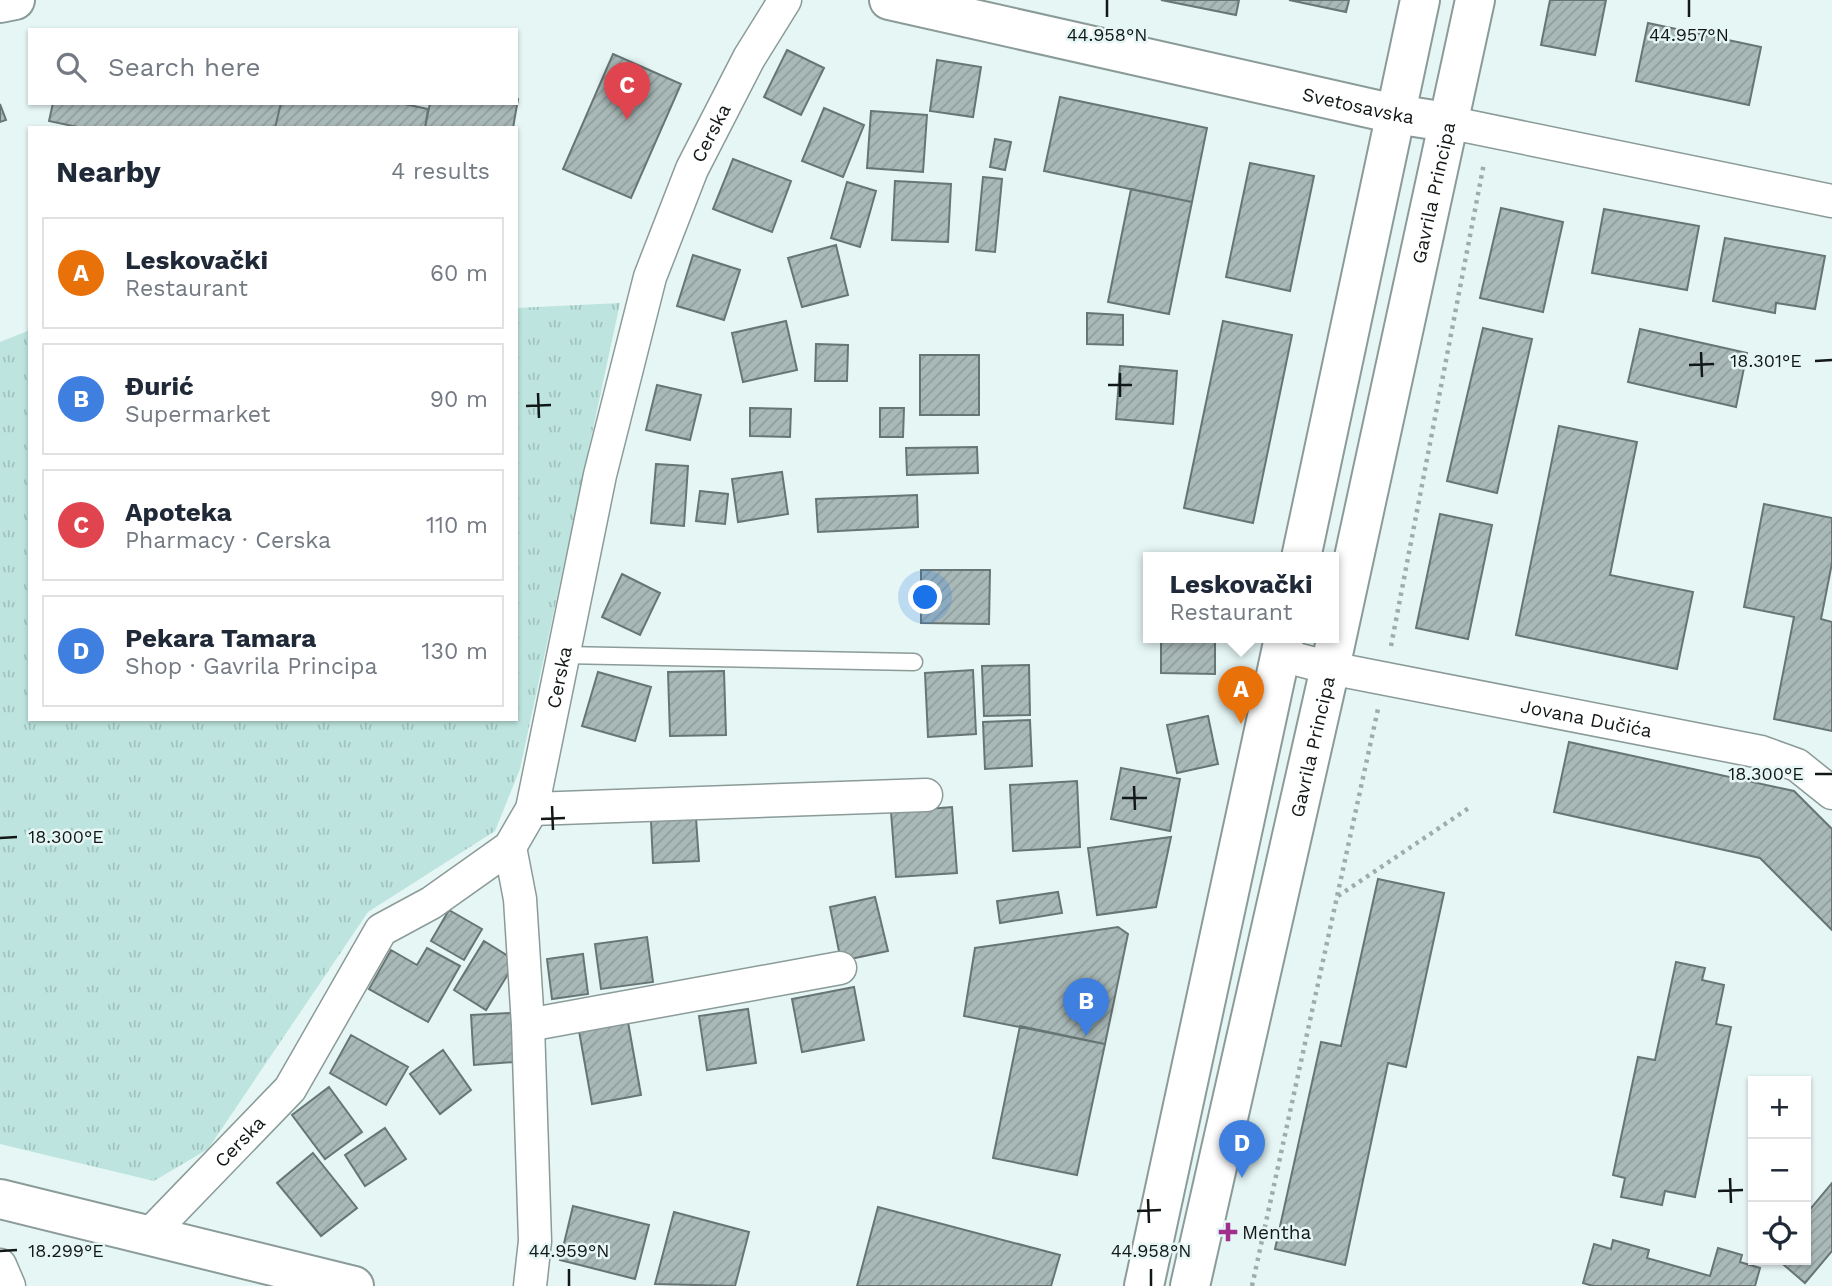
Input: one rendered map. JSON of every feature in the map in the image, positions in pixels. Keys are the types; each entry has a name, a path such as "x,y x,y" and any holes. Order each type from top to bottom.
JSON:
{"street":[{"path":"0,3 15,0"},
{"name":"Cerska","path":"147,1237 290,1089 382,930 431,903 510,848 531,810 600,475 650,277 692,169 749,58 785,0"},
{"name":"Svetosavska","path":"889,0 1395,114 1491,130 1595,155 1832,201"},
{"path":"1302,552 1420,0"},
{"name":"Gavrila Principa","path":"1339,626 1475,0"},
{"name":"Gavrila Principa","path":"1190,1286 1335,643"},
{"path":"1144,1286 1283,647"},
{"name":"Jovana Dučića","path":"1283,647 1330,668 1760,752 1797,765 1832,793"},
{"path":"531,810 926,795"},
{"path":"510,848 520,899 528,1026 535,1241 530,1286"},
{"path":"528,1026 840,968"},
{"path":"0,1199 354,1286"},
{"path":"0,1265 9,1286"}],"lane":[{"path":"564,655 914,662"}],"path":[{"path":"1252,1286 1385,679 1491,130"},
{"path":"1338,896 1472,806"}],"green space":[{"path":"620,303 520,769 495,831 368,912 208,1149 154,1181 0,1144 0,342 28,331 28,721 518,721 518,308"}],"building":[{"path":"1161,0 1239,0 1236,15"},
{"path":"1289,0 1349,0 1346,12"},
{"path":"1550,0 1606,0 1595,55 1541,45"},
{"path":"1648,23 1761,47 1749,105 1636,81"},
{"path":"787,50 824,68 801,115 764,97"},
{"path":"613,54 681,84 631,198 563,169"},
{"path":"937,60 981,67 973,117 930,111"},
{"path":"1060,97 1207,128 1192,202 1044,171"},
{"path":"0,104 6,120 0,122"},
{"path":"53,105 281,105 275,126 73,126 49,121"},
{"path":"281,105 409,105 428,109 425,126 275,126"},
{"path":"430,105 517,105 513,126 425,126"},
{"path":"824,108 864,125 843,177 802,161"},
{"path":"871,111 927,115 923,172 867,168"},
{"path":"995,139 1011,142 1005,170 990,167"},
{"path":"733,159 791,181 772,232 713,209"},
{"path":"1250,163 1314,176 1290,291 1226,277"},
{"path":"983,177 1002,179 995,252 976,250"},
{"path":"895,181 951,184 948,242 892,240"},
{"path":"847,182 876,191 860,247 831,238"},
{"path":"1131,189 1192,202 1169,314 1108,302"},
{"path":"1501,208 1563,222 1543,312 1480,298"},
{"path":"1604,209 1699,226 1687,290 1592,273"},
{"path":"1725,238 1825,256 1815,309 1776,303 1775,313 1713,301"},
{"path":"836,245 848,295 802,307 788,258"},
{"path":"693,255 740,270 724,320 677,306"},
{"path":"1087,313 1123,315 1123,345 1087,344"},
{"path":"786,321 797,370 743,382 732,333"},
{"path":"1223,321 1292,335 1253,523 1184,508"},
{"path":"1483,328 1532,339 1497,493 1447,481"},
{"path":"1640,329 1747,353 1736,407 1628,382"},
{"path":"816,344 848,345 847,381 815,381"},
{"path":"920,355 979,355 979,415 920,415"},
{"path":"1120,366 1177,371 1173,424 1116,419"},
{"path":"657,385 701,395 690,440 646,430"},
{"path":"750,408 791,409 790,437 750,436"},
{"path":"880,408 904,408 903,437 880,437"},
{"path":"1559,426 1637,442 1610,575 1693,592 1677,669 1516,635"},
{"path":"977,447 978,473 907,475 906,448"},
{"path":"656,464 688,466 684,526 651,523"},
{"path":"782,472 788,514 738,522 732,479"},
{"path":"700,491 728,494 725,524 696,521"},
{"path":"917,495 918,527 818,532 816,499"},
{"path":"1764,504 1832,518 1832,563 1821,619 1832,622 1832,731 1774,719 1794,617 1744,607"},
{"path":"1440,514 1492,525 1468,639 1416,628"},
{"path":"921,570 990,570 989,624 921,623"},
{"path":"622,574 660,593 640,635 602,617"},
{"path":"1161,643 1215,643 1215,674 1161,673"},
{"path":"1029,665 1030,715 984,716 982,666"},
{"path":"973,670 976,734 928,737 925,673"},
{"path":"724,671 726,735 670,736 668,672"},
{"path":"598,672 651,687 635,741 582,726"},
{"path":"1208,716 1218,764 1177,773 1167,725"},
{"path":"1030,720 1032,766 985,769 983,722"},
{"path":"1569,742 1794,791 1832,829 1832,930 1760,858 1554,812"},
{"path":"1121,768 1180,779 1170,831 1111,819"},
{"path":"1077,781 1080,847 1013,851 1010,785"},
{"path":"952,807 957,873 896,877 891,812"},
{"path":"696,818 699,861 653,863 651,821"},
{"path":"1171,837 1156,907 1097,915 1088,848"},
{"path":"1378,879 1444,893 1406,1067 1388,1063 1345,1265 1275,1249 1321,1042 1341,1046"},
{"path":"1058,892 1062,913 1000,923 997,901"},
{"path":"875,897 888,951 841,961 830,907"},
{"path":"449,910 482,929 464,960 431,941"},
{"path":"1118,927 1128,934 1105,1044 964,1016 975,948"},
{"path":"647,937 653,982 601,989 595,944"},
{"path":"484,941 516,961 486,1010 454,990"},
{"path":"427,948 460,966 428,1022 369,989 391,950 417,965"},
{"path":"583,954 588,994 552,999 547,959"},
{"path":"1676,962 1705,968 1702,980 1724,985 1716,1024 1731,1027 1695,1197 1665,1191 1662,1205 1621,1197 1625,1178 1613,1175 1638,1057 1655,1060"},
{"path":"854,987 864,1040 802,1052 792,999"},
{"path":"748,1009 756,1063 707,1070 699,1016"},
{"path":"512,1013 515,1062 474,1065 471,1015"},
{"path":"628,1022 641,1095 592,1104 579,1031"},
{"path":"1020,1026 1105,1044 1077,1175 993,1158"},
{"path":"351,1035 408,1067 386,1105 330,1073"},
{"path":"443,1050 471,1090 440,1114 410,1074"},
{"path":"329,1087 362,1132 325,1159 292,1115"},
{"path":"385,1128 406,1159 365,1186 345,1155"},
{"path":"313,1153 357,1208 321,1236 277,1183"},
{"path":"1832,1183 1832,1251 1805,1283 1784,1265 1811,1265 1811,1208"},
{"path":"573,1206 649,1225 635,1279 560,1260"},
{"path":"878,1207 1060,1255 1051,1286 857,1286"},
{"path":"674,1212 749,1232 735,1286 655,1284"},
{"path":"1613,1240 1649,1250 1647,1258 1710,1276 1718,1248 1742,1255 1740,1262 1760,1268 1755,1286 1593,1286 1583,1283 1594,1244 1611,1249"}],"place":[{"name":"Apoteka","path":"627,120"},
{"name":"Leskovački","path":"1241,724"},
{"name":"Đurić","path":"1086,1036"},
{"name":"Pekara Tamara","path":"1242,1178"},
{"name":"Mentha","path":"1228,1232"}]}
